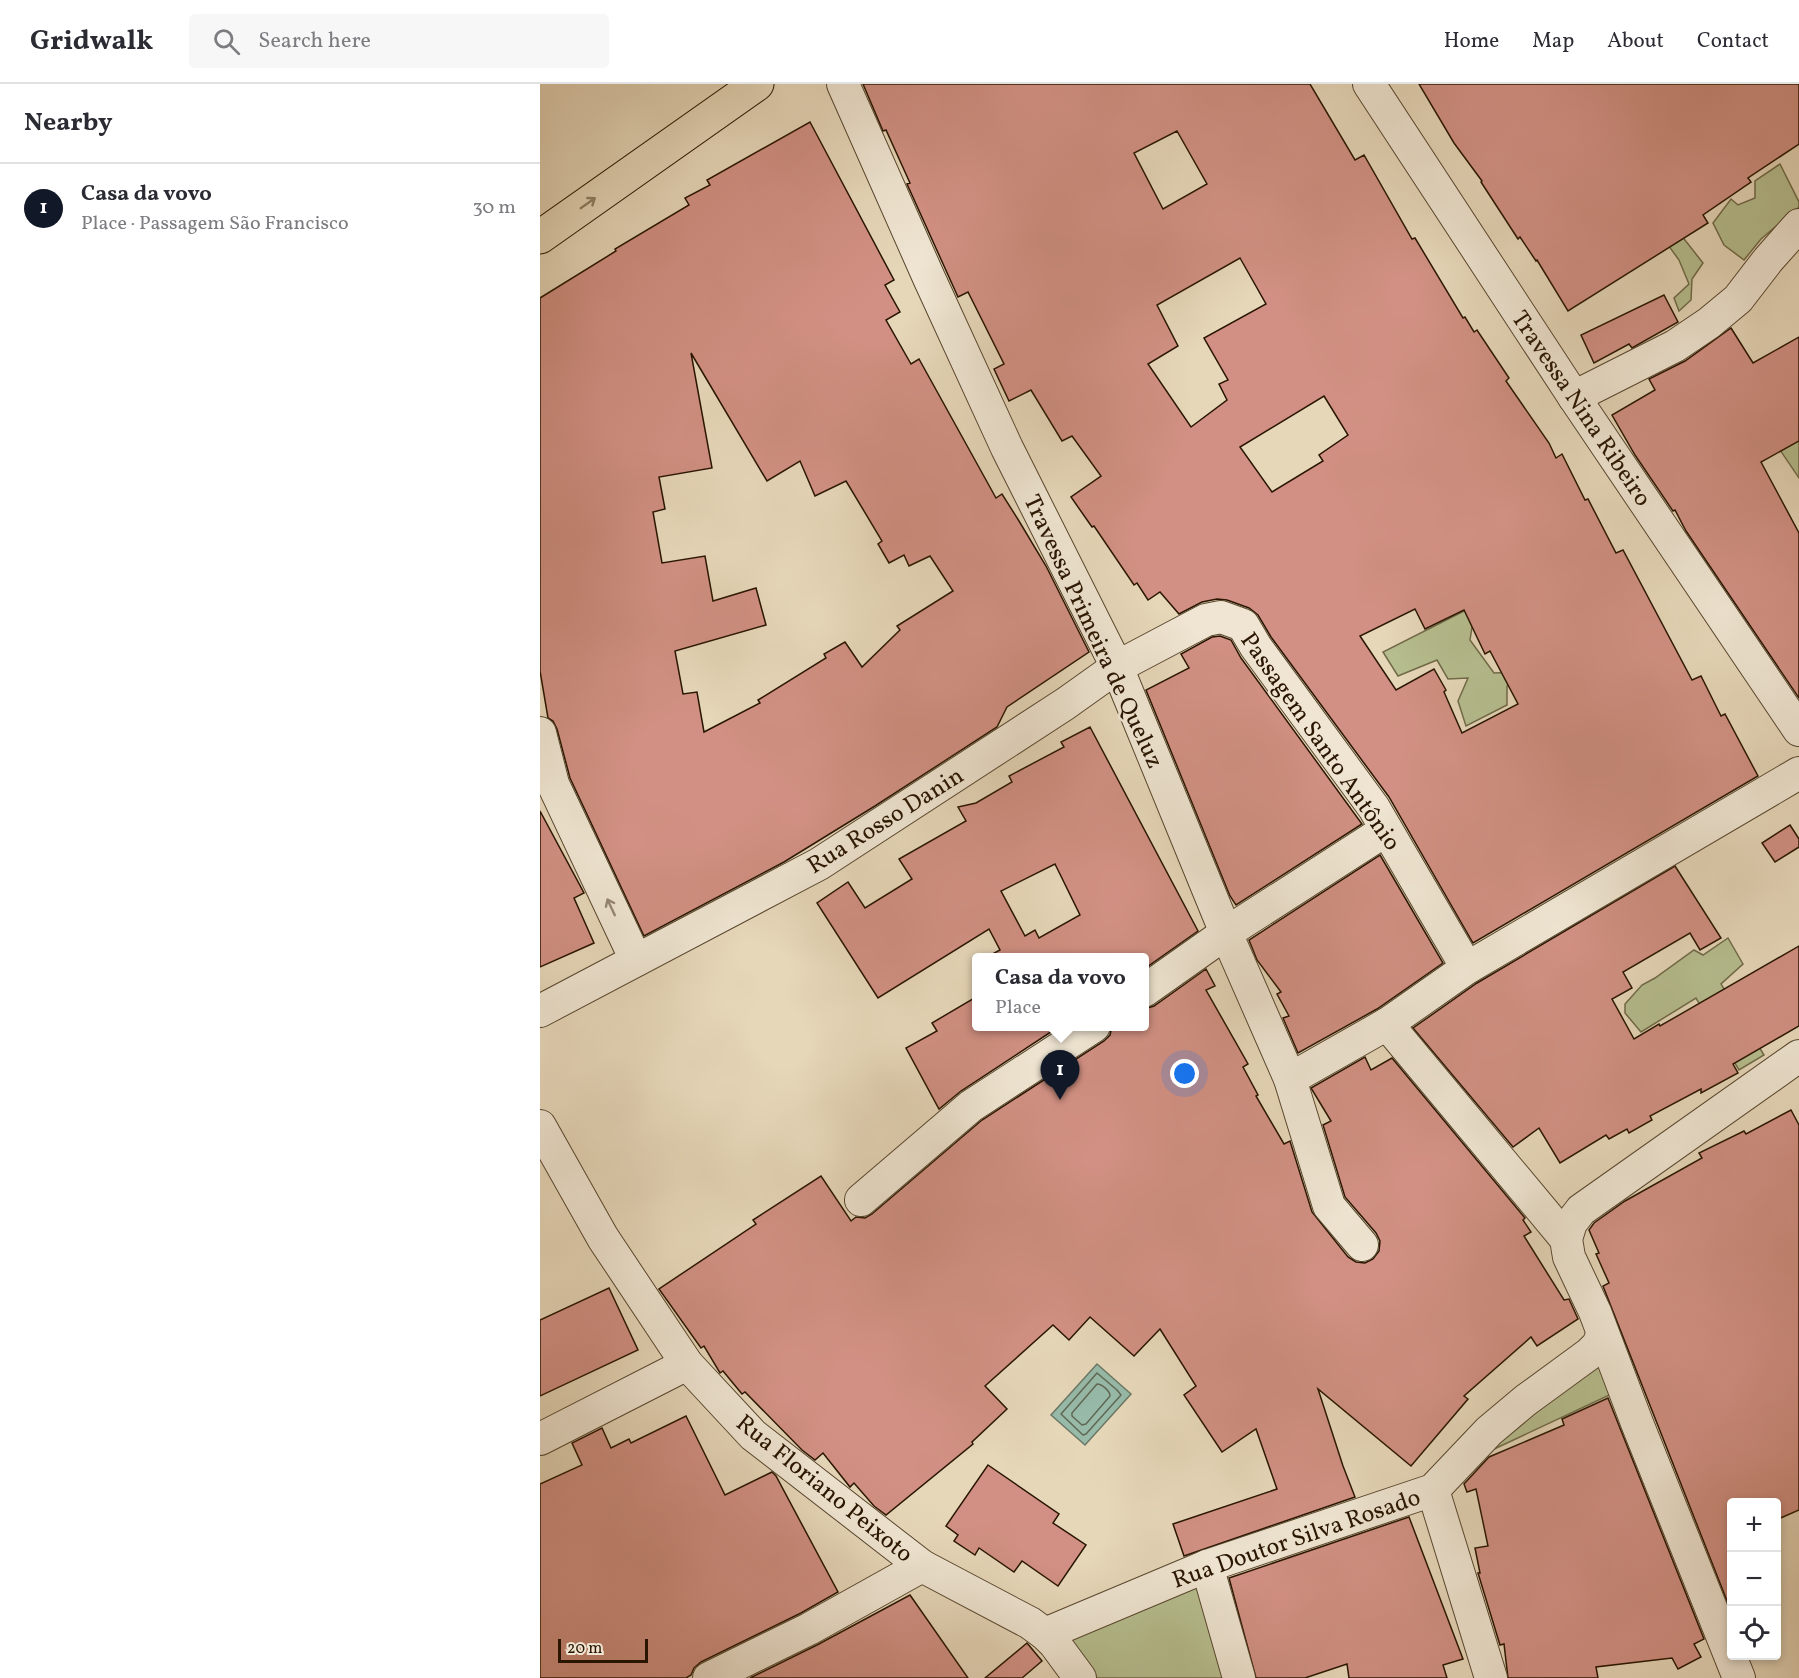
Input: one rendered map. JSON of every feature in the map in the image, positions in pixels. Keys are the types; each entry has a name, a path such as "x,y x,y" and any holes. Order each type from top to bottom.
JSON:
{"main road":[{"path":"540,237 757,84"}],"street":[{"name":"Travessa Primeira de Queluz","path":"843,84 1006,447 1116,667 1226,933 1290,1079 1329,1206 1362,1245"},
{"name":"Travessa Nina Ribeiro","path":"1369,84 1574,398 1799,730"},
{"path":"1574,398 1675,346 1709,323 1738,299 1799,225"},
{"name":"Rua Rosso Danin","path":"540,1011 819,864 1065,704 1116,667 1206,620 1221,617"},
{"name":"Passagem Santo Antônio","path":"1221,617 1243,625 1256,647 1374,808 1467,968"},
{"path":"540,733 553,784 636,960"},
{"path":"1290,1079 1387,1024 1467,968 1799,773"},
{"path":"1149,987 1226,933 1386,830"},
{"path":"1387,1024 1566,1239"},
{"path":"861,1200 971,1106 1086,1031"},
{"path":"1739,1678 1602,1335 1595,1312 1569,1257 1566,1239 1571,1223 1581,1210 1799,1056"},
{"name":"Rua Floriano Peixoto","path":"540,1126 603,1238 687,1364 753,1435 922,1566 1030,1623 1045,1634 1080,1678"},
{"name":"Rua Doutor Silva Rosado","path":"1045,1634 1207,1566 1433,1490 1489,1431 1526,1400 1589,1354 1598,1345 1602,1335"},
{"path":"540,1439 687,1364"},
{"path":"1433,1490 1491,1678"},
{"path":"709,1678 809,1629 922,1566"},
{"path":"1207,1566 1239,1678"}],"shaded area":[{"path":"1780,164 1799,202 1799,207 1761,239 1744,260 1724,245 1713,223 1731,199 1738,205 1755,198 1755,181"},
{"path":"1681,235 1703,263 1692,279 1691,300 1679,311 1674,298 1689,284 1679,260 1668,245"},
{"path":"1757,416 1799,431 1799,478"},
{"path":"1466,610 1473,621 1470,640 1494,673 1523,672 1507,686 1507,705 1466,726 1458,701 1468,678 1448,679 1437,660 1398,676 1383,652"},
{"path":"1728,938 1743,964 1721,984 1764,1055 1739,1070 1696,998 1641,1032 1625,1013 1625,1004 1642,985 1694,950 1703,955"},
{"path":"1601,1363 1618,1391 1475,1458"},
{"path":"1202,1581 1231,1678 1091,1678 1058,1636"}],"water":[{"path":"1097,1364 1131,1394 1085,1445 1051,1415"}],"building":[{"path":"863,84 1310,84 1355,160 1364,155 1412,239 1415,238 1463,318 1465,317 1474,332 1477,330 1509,378 1506,381 1549,443 1556,458 1562,454 1585,500 1588,499 1616,553 1623,550 1692,680 1701,676 1721,716 1725,714 1758,776 1473,943 1389,797 1271,637 1258,615 1249,608 1217,599 1202,602 1179,614 1160,592 1148,600 1137,583 1134,585 1094,526 1092,527 1071,497 1101,476 1072,436 1062,441 1031,390 1009,401 994,369 1004,364 968,292 958,297 907,184 910,183 886,130 883,131","holes":["1177,131 1207,184 1163,209 1134,153","1240,258 1266,304 1204,338 1228,380 1219,384 1227,400 1191,427 1148,364 1178,346 1157,305","1324,396 1348,435 1319,455 1323,461 1272,492 1240,447","1415,609 1425,629 1464,610 1485,654 1490,651 1518,704 1462,733 1444,692 1446,690 1434,669 1396,690 1360,636"]},
{"path":"1419,84 1799,84 1799,144 1748,178 1751,182 1703,215 1708,223 1568,311 1537,260 1520,237 1518,239 1482,181 1454,143"},
{"path":"810,122 894,280 885,285 900,312 886,320 911,364 919,359 996,498 1002,494 1019,521 1046,566 1089,652 1007,707 997,727 875,806 784,862 644,936 570,778 557,729 553,721 548,718 540,671 540,298 616,251 615,249 689,205 685,198 710,185 707,180","holes":["691,353 767,481 800,461 815,496 846,481 882,541 878,544 889,563 904,555 909,566 930,556 953,591 897,626 900,630 862,667 845,642 824,654 826,658 758,700 760,703 704,732 697,692 683,694 675,651 766,625 756,588 713,601 705,556 662,563 653,512 665,509 659,477 712,468"]},
{"path":"1664,295 1678,322 1632,348 1629,344 1594,363 1581,335"},
{"path":"1731,328 1753,363 1799,337 1799,441 1761,462 1799,533 1799,698 1686,531 1675,510 1673,511 1635,455 1612,415 1655,390 1649,379 1685,361"},
{"path":"1220,636 1231,640 1241,658 1362,824 1236,905 1230,896 1146,690 1189,668 1181,654 1212,637"},
{"path":"1090,727 1198,931 1149,965 1149,953 994,953 1000,950 989,929 878,998 817,903 848,882 865,908 912,879 899,859 966,821 958,807 976,803 1012,782 1009,776 1064,747 1061,742","holes":["1055,864 1080,915 1039,938 1035,930 1025,936 1001,891"]},
{"path":"540,811 584,893 574,898 594,943 540,967"},
{"path":"1790,825 1799,839 1799,847 1775,862 1762,843"},
{"path":"1380,855 1443,963 1377,1009 1298,1053 1283,1018 1289,1016 1277,994 1281,992 1257,960 1249,940"},
{"path":"1675,866 1721,938 1700,950 1690,933 1623,972 1632,988 1612,999 1634,1039 1799,946 1799,1026 1733,1064 1738,1073 1701,1093 1701,1089 1650,1116 1652,1120 1629,1133 1627,1129 1609,1139 1606,1135 1560,1163 1539,1128 1513,1147 1413,1028 1477,983"},
{"path":"1206,969 1215,986 1206,990 1248,1064 1243,1067 1258,1095 1256,1096 1284,1144 1290,1141 1312,1212 1348,1257 1356,1262 1365,1263 1373,1259 1379,1251 1380,1241 1376,1233 1345,1197 1323,1125 1331,1121 1311,1088 1365,1057 1371,1070 1392,1058 1525,1218 1523,1220 1531,1232 1524,1236 1564,1300 1569,1299 1578,1319 1537,1346 1531,1337 1464,1396 1468,1399 1411,1466 1318,1389 1355,1497 1184,1556 1173,1524 1277,1489 1256,1429 1222,1452 1184,1395 1196,1386 1160,1329 1134,1356 1090,1317 1069,1340 1053,1325 985,1386 1007,1409 972,1442 973,1444 886,1515 874,1506 854,1483 850,1487 823,1453 815,1460 802,1450 745,1392 742,1394 723,1371 720,1373 704,1346 701,1348 659,1289 756,1224 753,1220 821,1176 851,1221 856,1217 865,1218 872,1214 982,1120 1104,1041 1111,1031 1149,1031 1149,1008"},
{"path":"972,999 972,1031 1052,1031 961,1091 939,1109 906,1048 937,1031 932,1023"},
{"path":"1791,1110 1799,1125 1799,1510 1781,1518 1781,1498 1727,1498 1727,1601 1603,1286 1609,1283 1596,1254 1599,1253 1589,1230 1594,1223 1625,1201 1702,1158 1699,1153 1744,1131 1746,1134"},
{"path":"609,1288 638,1350 540,1396 540,1320"},
{"path":"1608,1398 1704,1639 1694,1644 1701,1657 1678,1669 1672,1658 1596,1667 1598,1678 1508,1678 1504,1644 1500,1645 1478,1573 1480,1573 1475,1548 1488,1546 1476,1489 1467,1492 1464,1484 1489,1457 1564,1425 1562,1419"},
{"path":"686,1416 725,1495 772,1472 776,1476 838,1592 801,1613 701,1662 686,1678 540,1678 540,1484 582,1465 572,1443 602,1428 611,1448 629,1439 631,1443"},
{"path":"988,1465 1059,1514 1053,1523 1086,1545 1058,1586 1022,1561 1014,1572 979,1548 975,1555 954,1541 958,1535 946,1526"},
{"path":"1409,1517 1463,1659 1443,1665 1447,1678 1349,1678 1347,1664 1305,1678 1256,1678 1229,1578"},
{"path":"910,1595 968,1678 750,1678 817,1645"},
{"path":"1027,1643 1042,1661 1022,1678 985,1678"}],"place":[{"name":"Casa da vovo","path":"1060,1100"}]}
